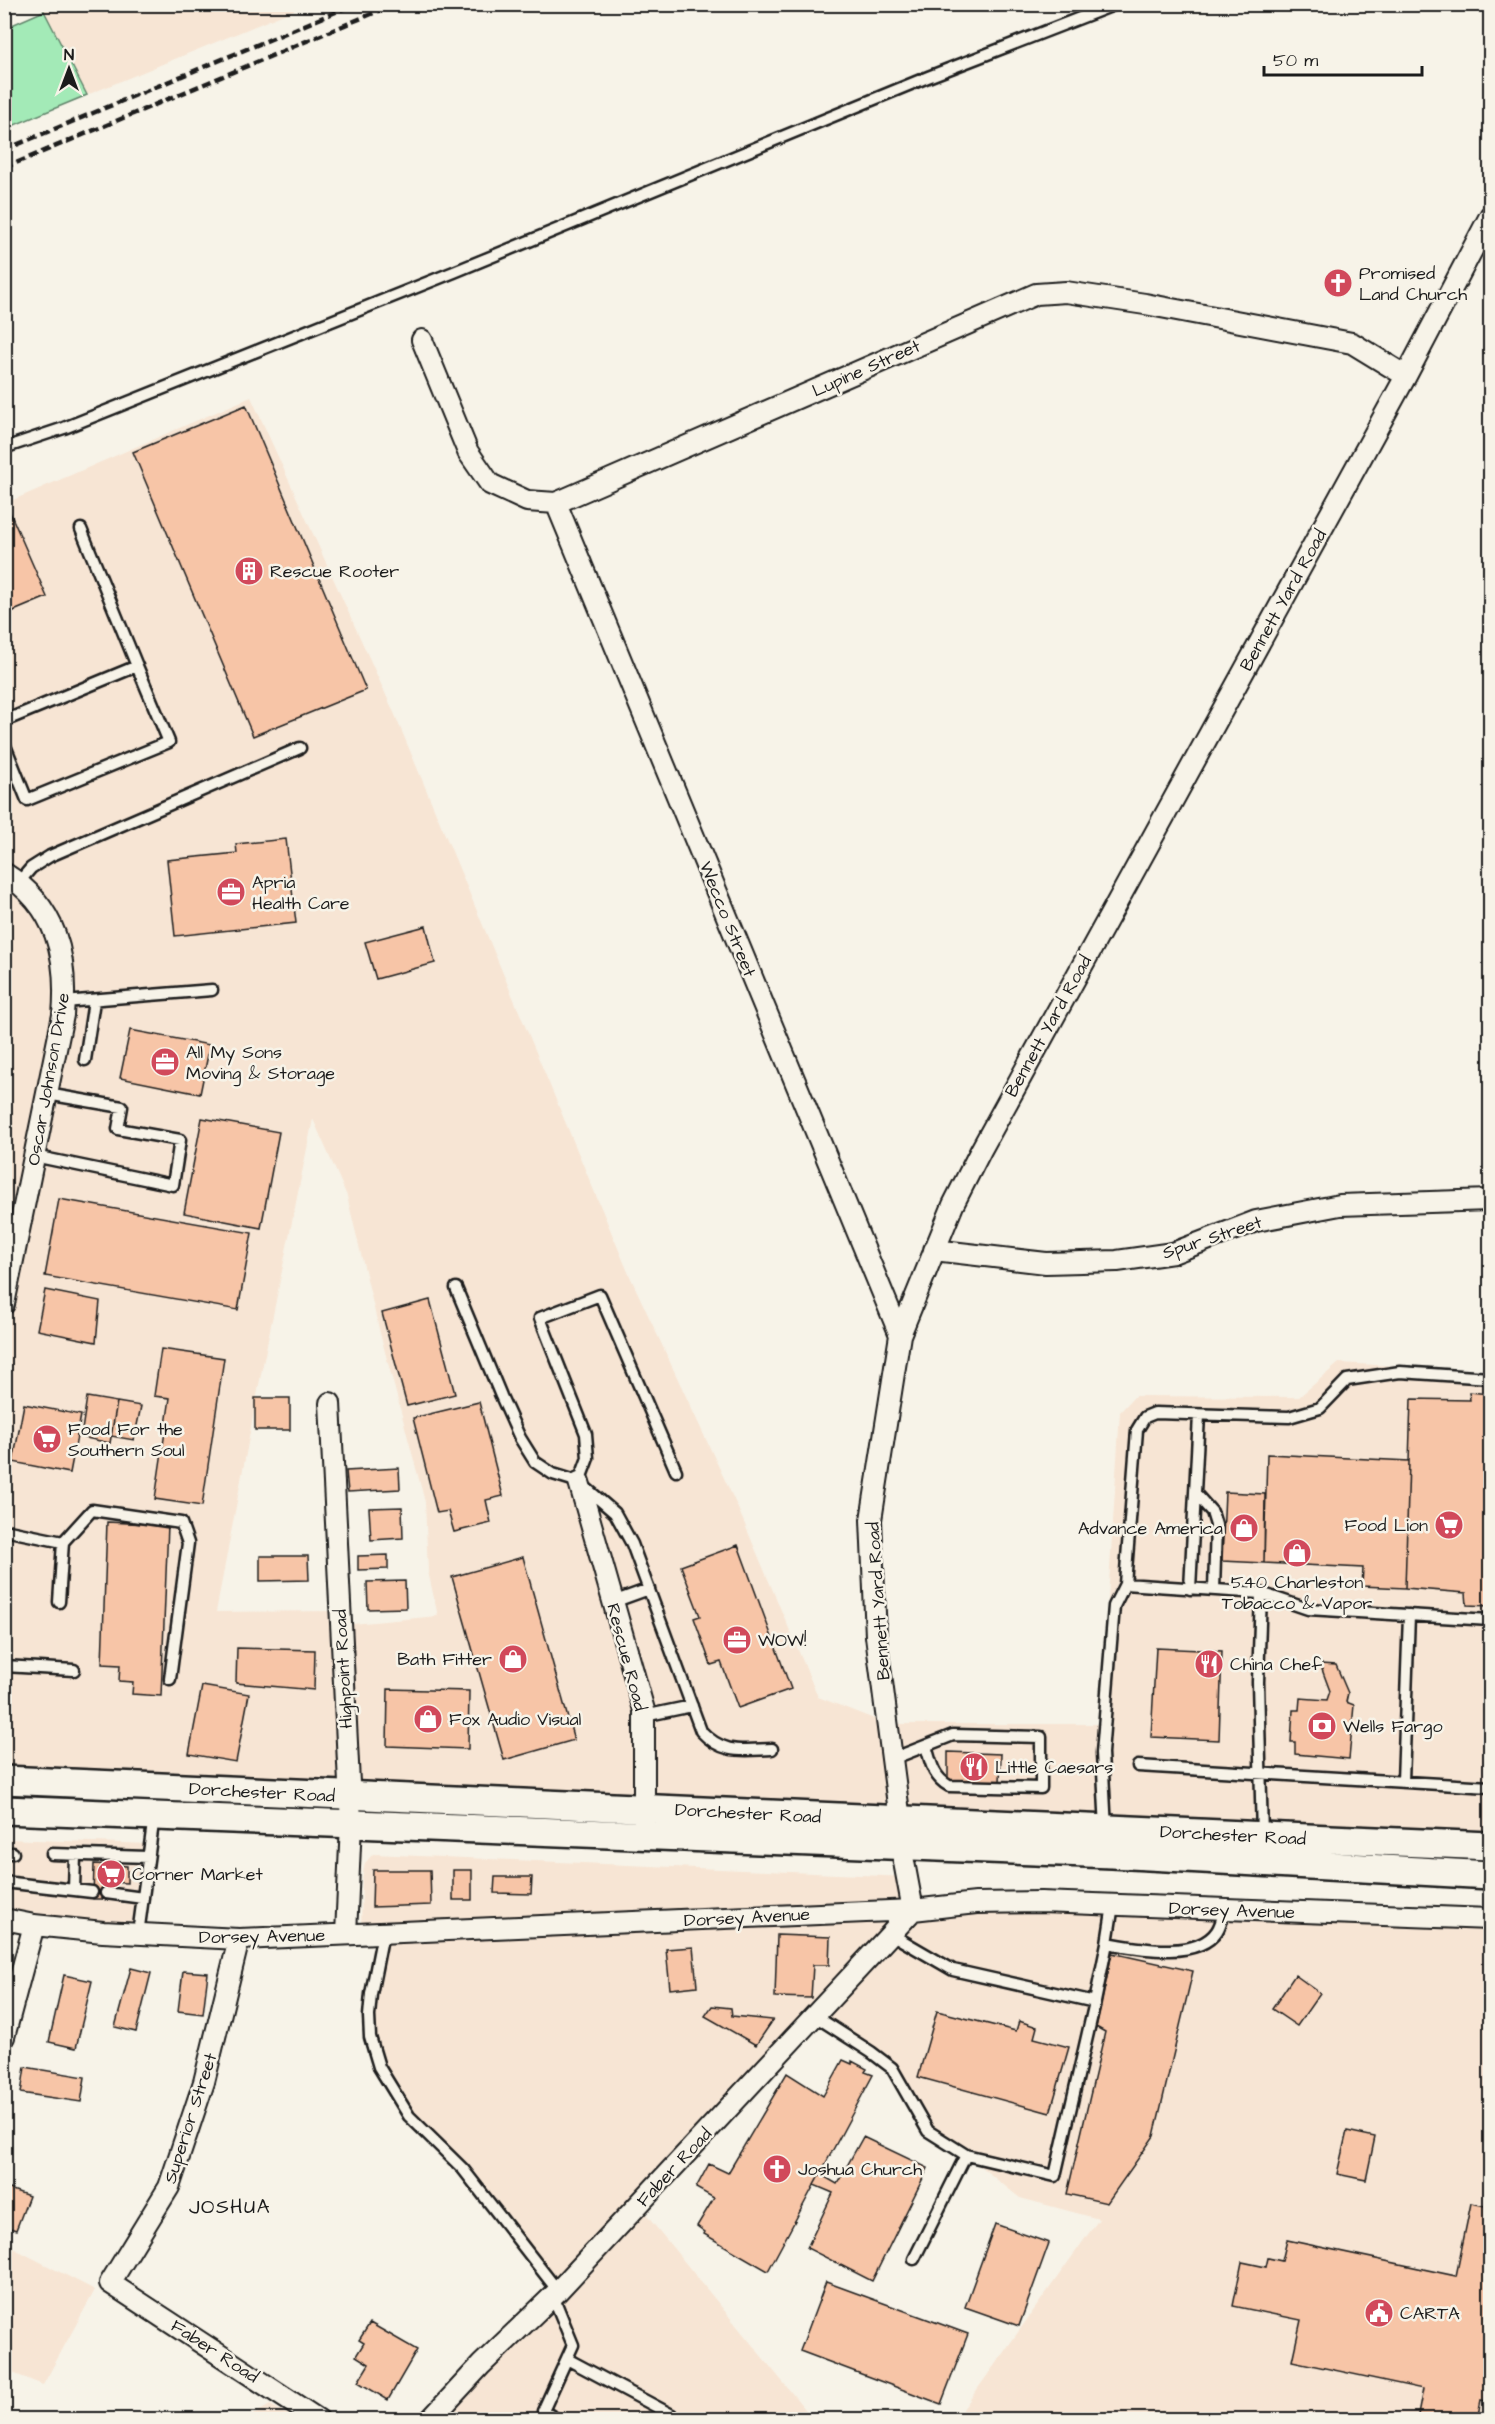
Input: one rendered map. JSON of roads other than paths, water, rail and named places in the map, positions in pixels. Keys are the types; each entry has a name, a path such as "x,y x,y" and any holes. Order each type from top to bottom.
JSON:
{"main road":[{"name":"Dorchester Road","path":"4,1780 644,1808 900,1833 1262,1849 1491,1846"},
{"name":"Dorchester Road","path":"4,1810 644,1836 1106,1829 1491,1875"}],"street":[{"name":"Bennett Yard Road","path":"913,1910 900,1833 876,1636 871,1520 900,1335 953,1205 981,1150 1406,376 1491,216"},
{"name":"Lupine Street","path":"556,504 1036,294 1066,292 1145,304 1352,343 1406,376"},
{"path":"422,339 468,452 490,484 527,501 556,504"},
{"name":"Wecco Street","path":"556,504 900,1335"},
{"name":"Oscar Johnson Drive","path":"4,1304 64,1002 65,973 58,940 44,911 12,877"},
{"name":"Spur Street","path":"934,1250 1046,1263 1117,1261 1173,1253 1256,1221 1340,1205 1491,1200"},
{"name":"Highpoint Road","path":"330,1403 351,1823 346,1935"},
{"name":"Rescue Road","path":"579,1482 644,1716 644,1836"},
{"name":"Dorsey Avenue","path":"4,1919 34,1925 138,1935 238,1939 913,1910 987,1903 1041,1902 1491,1919"},
{"name":"Faber Road","path":"430,2420 481,2365 556,2294 913,1910"},
{"path":"4,2037 34,1925"},
{"name":"Superior Street","path":"110,2283 169,2187 204,2082 238,1939"},
{"name":"Faber Road","path":"110,2283 320,2420"}],"lane":[{"path":"4,448 107,411 454,272 928,77 1116,4"},
{"path":"6,750 27,800 169,742 81,529"},
{"path":"4,721 137,666"},
{"path":"12,877 50,856 300,748"},
{"path":"64,1002 213,990"},
{"path":"85,1060 94,1001"},
{"path":"34,1156 173,1185 180,1140 118,1129 122,1107 47,1094"},
{"path":"456,1288 520,1438 535,1462 554,1474 579,1482 615,1513 632,1544 701,1731 713,1743 727,1749 772,1749"},
{"path":"579,1482 588,1458 586,1434 540,1318 600,1295 676,1471"},
{"path":"1106,1829 1102,1753 1114,1606 1125,1584 1137,1430 1145,1417 1155,1413 1289,1417 1320,1408 1347,1380 1400,1372 1491,1378"},
{"path":"1191,1589 1199,1414"},
{"path":"1195,1493 1212,1512 1216,1525 1214,1590"},
{"path":"59,1602 63,1542 92,1510 182,1523 188,1543 170,1679"},
{"path":"4,1530 63,1542"},
{"path":"1125,1584 1261,1593 1308,1609 1491,1620"},
{"path":"613,1602 649,1589"},
{"path":"1261,1593 1258,1682 1262,1849"},
{"path":"1403,1781 1409,1615"},
{"path":"4,1666 74,1670"},
{"path":"644,1716 692,1706"},
{"path":"892,1759 926,1746 953,1736 1041,1737 1041,1788 950,1786 939,1780 934,1773 926,1746"},
{"path":"1138,1766 1491,1787"},
{"path":"138,1935 154,1816"},
{"path":"52,1854 148,1857"},
{"path":"74,1890 75,1855"},
{"path":"4,1882 92,1892"},
{"path":"106,1893 143,1898"},
{"path":"815,2016 871,2052 891,2068 928,2131 966,2155 1055,2176 1095,2002 1113,1905"},
{"path":"1107,1942 1172,1951 1192,1947 1216,1932 1225,1909"},
{"path":"383,1933 369,2016 370,2037 379,2067 409,2116 463,2169 556,2294 573,2345 543,2411 558,2420"},
{"path":"891,1934 953,1970 1095,2002"},
{"path":"914,2259 966,2155"},
{"path":"567,2359 672,2415 670,2420"}],"railway":[{"path":"4,150 355,4"},
{"path":"4,168 395,4"}],"place":[{"name":"Promised Land Church","path":"1338,283"},
{"name":"Rescue Rooter","path":"249,571"},
{"name":"Apria Health Care","path":"231,892"},
{"name":"All My Sons Moving & Storage","path":"165,1062"},
{"name":"Food For the Southern Soul","path":"47,1439"},
{"name":"Food Lion","path":"1449,1525"},
{"name":"Advance America","path":"1244,1528"},
{"name":"540 Charleston Tobacco & Vapor","path":"1297,1553"},
{"name":"WOW!","path":"737,1640"},
{"name":"Bath Fitter","path":"513,1659"},
{"name":"China Chef","path":"1209,1664"},
{"name":"Fox Audio Visual","path":"428,1719"},
{"name":"Wells Fargo","path":"1322,1726"},
{"name":"Little Caesars","path":"974,1767"},
{"name":"Corner Market","path":"111,1874"},
{"name":"Joshua Church","path":"777,2169"},
{"name":"CARTA","path":"1379,2313"}],"district":[{"name":"JOSHUA","path":"230,2206"}]}
